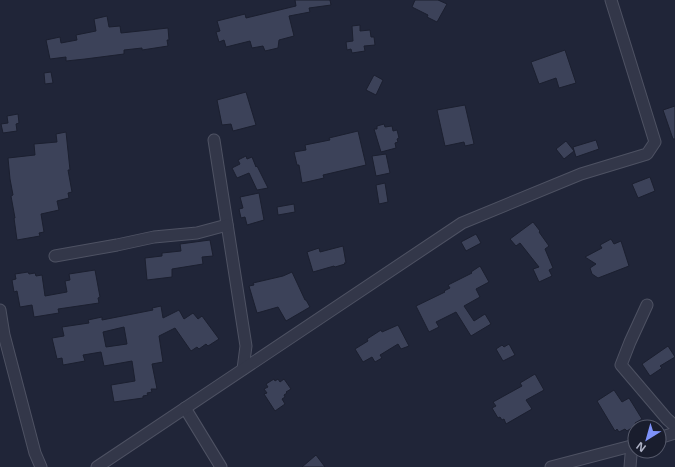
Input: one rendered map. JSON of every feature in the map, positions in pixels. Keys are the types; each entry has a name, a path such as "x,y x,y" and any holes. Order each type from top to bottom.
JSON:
{"street":[{"path":"97,467 462,223 581,174 646,154 655,142 611,0"},
{"path":"214,140 246,346 243,370"},
{"path":"55,256 154,237 196,232 227,225"},
{"path":"647,305 621,365 667,419 675,426"},
{"path":"0,310 2,335 35,453 41,467"},
{"path":"185,408 221,467"},
{"path":"551,467 627,447"}],"building":[{"path":"295,0 330,0 331,5 309,8 310,12 289,16 294,36 279,40 278,48 265,51 263,46 252,48 250,41 226,47 224,40 219,42 216,32 220,31 217,21 245,14 246,18 296,6"},
{"path":"415,0 438,0 447,4 437,22 427,17 428,15 412,7"},
{"path":"107,16 109,27 120,26 121,33 168,28 168,46 142,50 142,48 124,50 124,54 85,59 66,61 66,57 50,59 46,40 60,37 61,43 77,40 76,35 96,31 94,19"},
{"path":"360,25 360,31 370,30 371,37 374,37 375,45 364,46 365,51 352,53 351,49 347,50 346,42 353,41 352,26"},
{"path":"565,50 576,83 559,88 556,78 539,84 531,62"},
{"path":"51,72 53,83 45,84 44,73"},
{"path":"374,75 383,80 376,95 366,90"},
{"path":"246,92 256,125 233,131 231,124 222,125 217,100"},
{"path":"465,105 474,144 465,146 464,142 445,146 437,110"},
{"path":"675,106 675,139 673,139 663,110"},
{"path":"18,114 19,123 16,124 17,131 3,133 1,124 8,123 7,116"},
{"path":"384,124 385,127 392,126 393,131 397,130 399,138 397,139 398,142 395,143 396,148 381,152 374,129 377,129 377,126"},
{"path":"358,131 366,165 323,175 324,178 302,183 299,165 297,165 294,152 306,150 305,145 330,140 329,138"},
{"path":"66,132 70,170 68,170 72,192 68,193 69,198 57,201 59,210 41,214 44,232 39,233 40,236 17,240 8,158 35,155 34,144 57,142 56,134"},
{"path":"596,140 599,149 576,157 573,147"},
{"path":"566,141 574,151 564,159 556,149"},
{"path":"386,154 390,173 376,176 372,156"},
{"path":"246,156 247,159 252,157 268,188 257,190 249,173 237,178 232,168 240,164 238,160"},
{"path":"650,177 655,191 638,198 632,184"},
{"path":"385,183 388,202 379,204 376,185"},
{"path":"259,193 264,220 247,225 245,217 241,218 239,209 243,208 240,197"},
{"path":"294,204 295,212 278,215 277,207"},
{"path":"533,222 549,246 545,249 553,268 549,270 552,276 539,282 533,269 539,267 520,243 516,246 510,239"},
{"path":"476,234 481,243 466,251 461,242"},
{"path":"611,239 614,244 621,241 629,266 598,278 592,274 590,268 596,264 585,257 602,248 600,245"},
{"path":"210,240 213,256 202,257 203,264 172,269 172,277 147,280 145,258 162,256 162,253 181,251 180,244"},
{"path":"343,246 345,264 313,272 307,252 319,248 320,252"},
{"path":"480,266 489,282 476,289 480,297 464,306 474,321 485,314 491,324 471,336 456,312 436,322 439,327 429,332 416,306 445,292 444,291 450,288 448,285 472,273 471,272"},
{"path":"95,270 100,297 98,298 99,303 58,309 59,313 34,317 32,305 20,307 17,291 14,292 12,280 16,279 15,274 28,272 29,274 35,273 36,276 42,275 45,296 67,292 65,281 70,280 69,274"},
{"path":"292,272 305,300 310,307 286,321 278,307 257,313 249,286 254,285 253,283 283,276"},
{"path":"161,306 163,318 179,310 184,319 193,313 198,319 202,316 219,339 208,346 206,344 199,349 197,347 191,351 175,328 159,336 163,362 152,364 157,389 151,389 152,392 147,393 148,395 143,396 143,398 114,402 111,385 135,381 132,361 104,366 101,352 83,355 85,361 63,365 62,358 57,359 52,338 64,336 62,327 89,323 88,320 102,317 102,320 153,310 152,308","holes":["124,327 127,344 106,347 103,332"]},
{"path":"398,325 409,346 401,349 398,344 380,355 382,358 375,362 372,357 363,362 355,349 368,341 367,339 381,330 382,332"},
{"path":"509,344 515,355 503,361 496,349 502,345 504,347"},
{"path":"668,346 675,357 660,366 662,368 650,376 642,364"},
{"path":"535,374 544,390 526,400 532,409 506,424 504,419 502,420 500,417 498,418 492,408 496,406 493,402 522,386 520,383"},
{"path":"274,379 275,381 278,379 280,382 284,379 291,389 286,392 287,393 284,395 285,397 282,399 285,404 275,411 264,394 267,393 264,389 268,387 266,384"},
{"path":"614,390 622,402 629,398 642,419 627,419 627,431 625,429 619,432 617,429 615,431 597,401"},
{"path":"316,455 325,467 302,467"}]}
